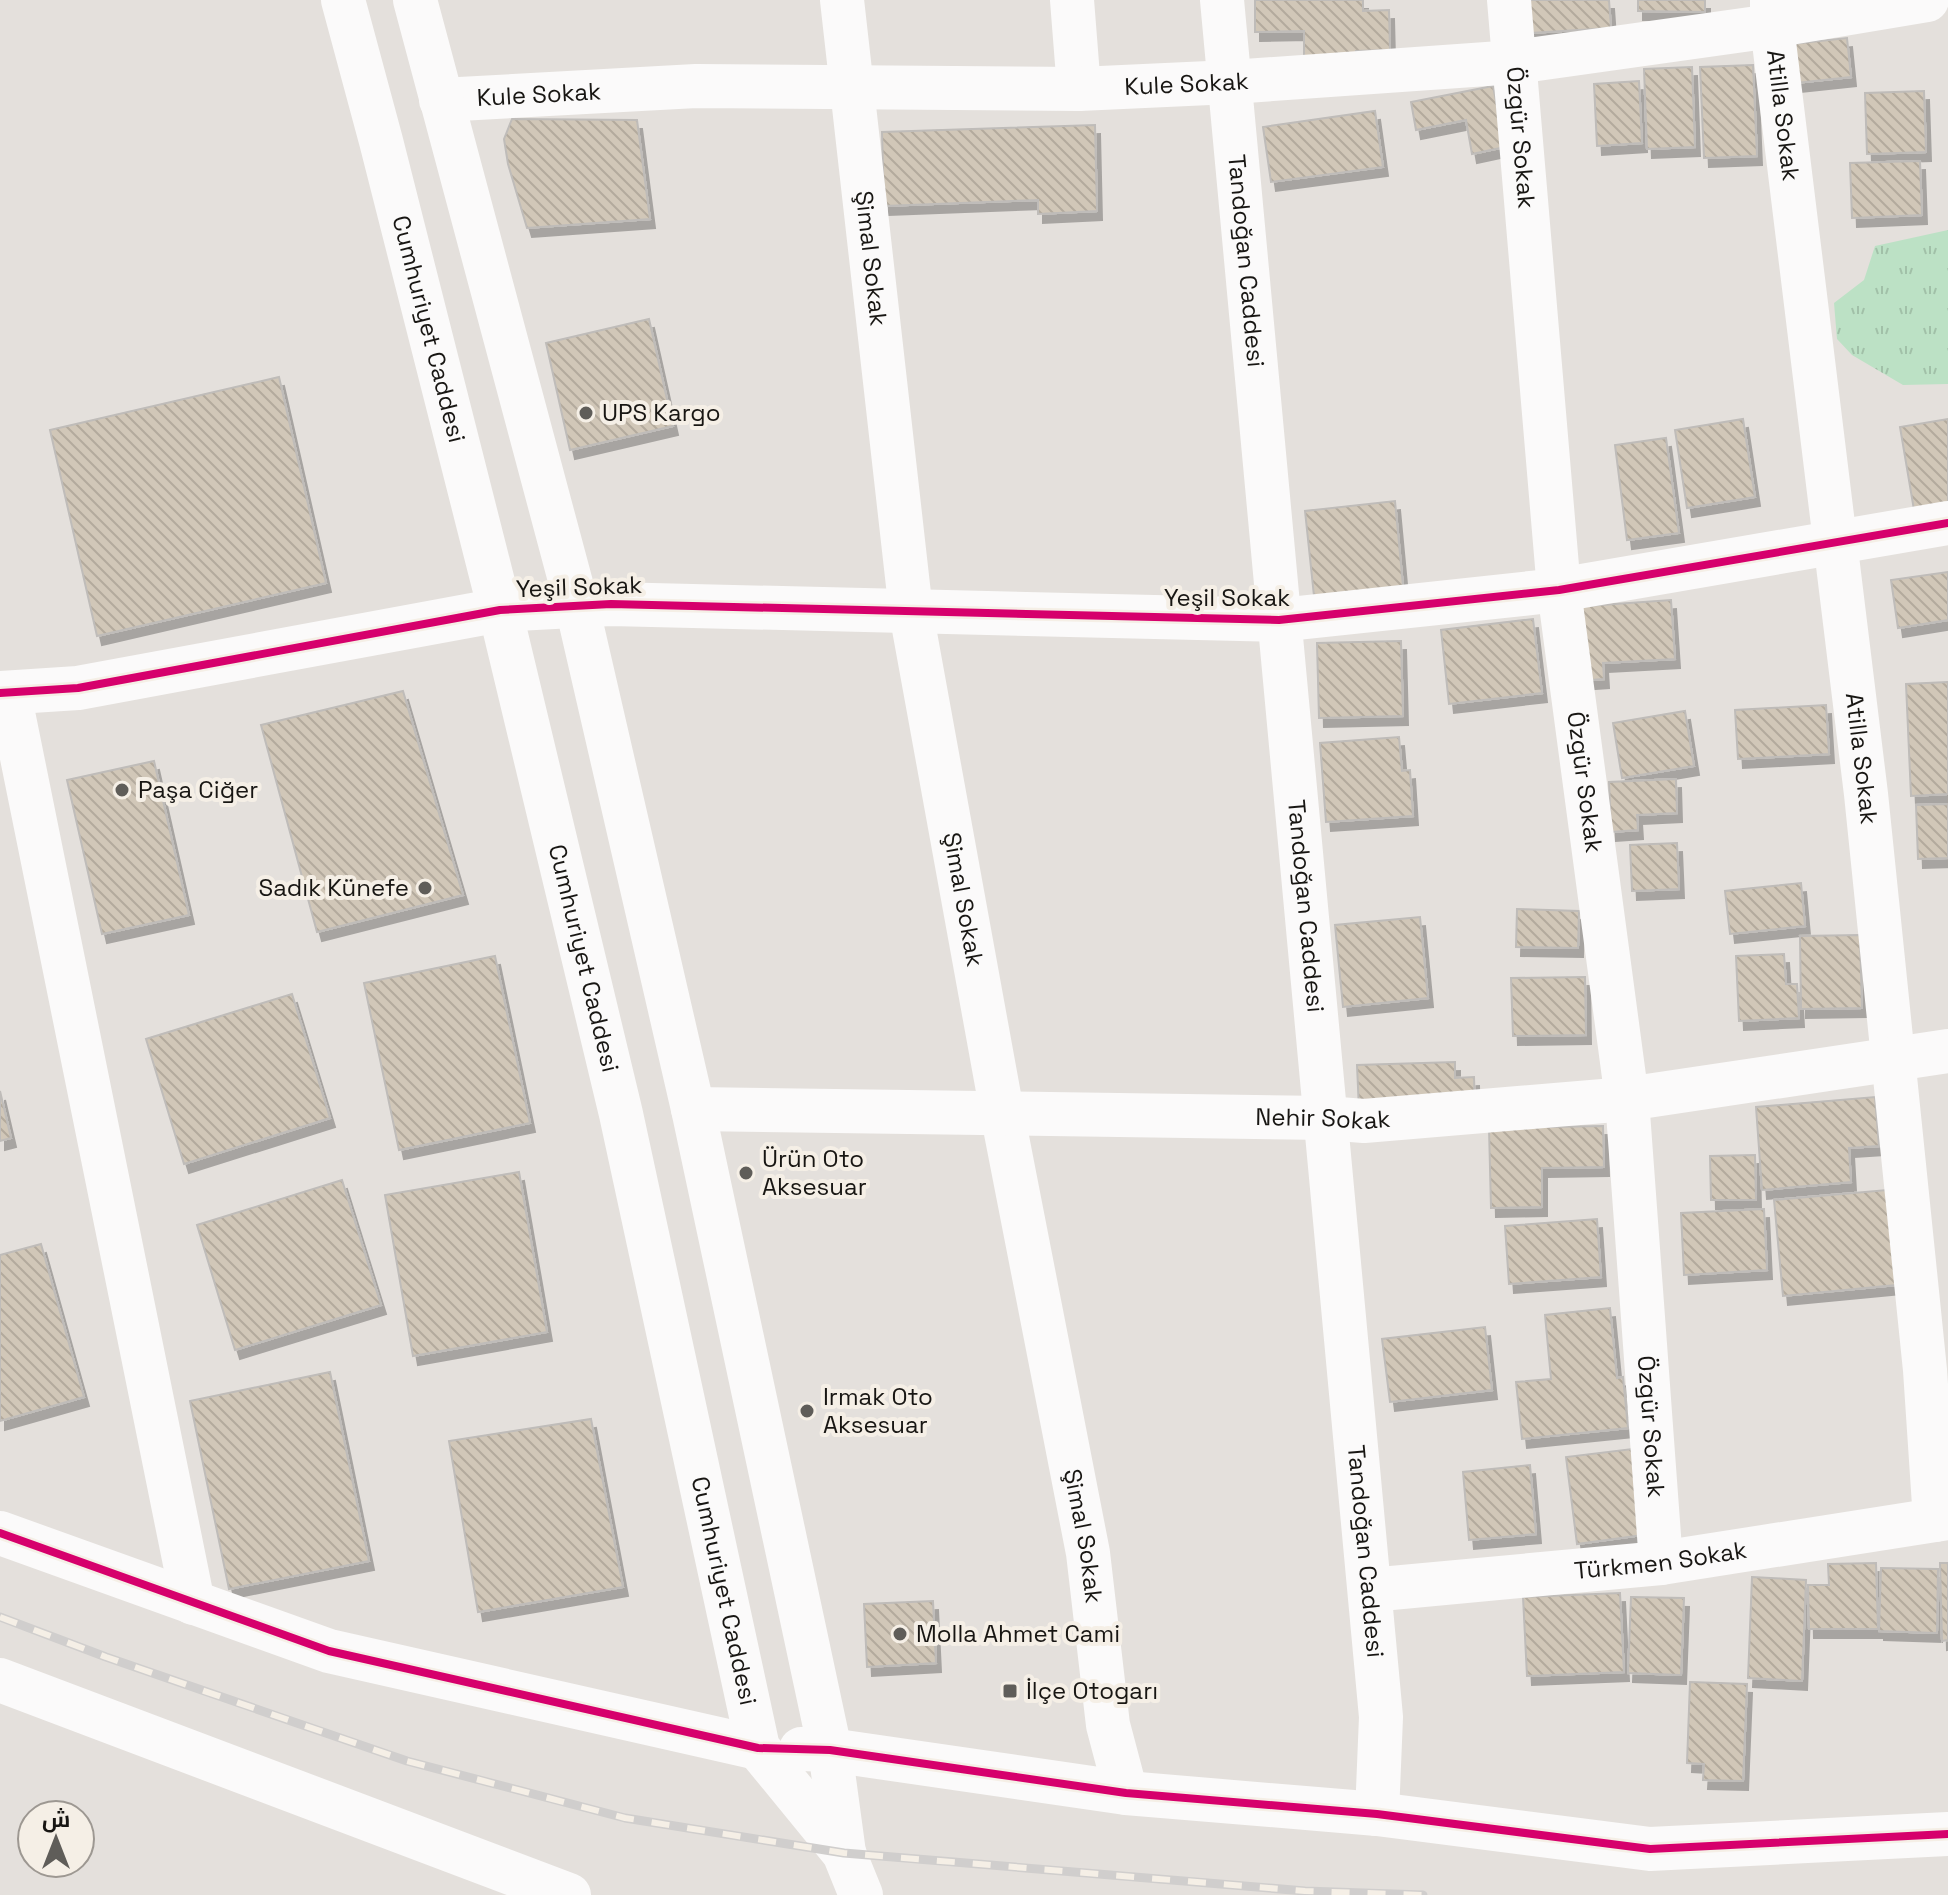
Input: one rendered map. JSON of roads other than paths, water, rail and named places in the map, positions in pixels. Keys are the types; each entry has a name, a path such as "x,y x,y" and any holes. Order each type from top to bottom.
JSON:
{"street":[{"name":"Cumhuriyet Caddesi","path":"343,0 500,610 621,1114 758,1748 844,1853 861,1895"},
{"path":"415,0 577,606 693,1109 830,1750 844,1853"},
{"name":"Şimal Sokak","path":"842,0 911,612 1002,1112 1088,1553 1108,1725 1126,1793"},
{"path":"1072,0 1079,89"},
{"name":"Tandoğan Caddesi","path":"1222,0 1381,1717 1377,1814"},
{"name":"Özgür Sokak","path":"1509,0 1559,590 1627,1099 1661,1563"},
{"name":"Kule Sokak","path":"441,100 696,86 1079,89 1231,82 1515,62 1772,13 1927,0"},
{"name":"Atilla Sokak","path":"1772,13 1866,794 1942,1519"},
{"name":"Yeşil Sokak","path":"4,693 78,688 500,610 611,604 1279,620 1559,590 1948,523"},
{"path":"4,693 193,1603"},
{"name":"Nehir Sokak","path":"693,1109 1002,1112 1364,1121 1627,1099 1948,1051"},
{"name":"Türkmen Sokak","path":"1370,1590 1661,1563 1942,1519"},
{"path":"0,1533 329,1651 758,1748 830,1750 1126,1793 1377,1814 1650,1849 1948,1834"},
{"path":"0,1680 569,1895"}],"railway":[{"path":"0,1617 407,1761 625,1818 844,1853 1305,1891 1423,1895"}],"place":[{"name":"UPS Kargo","path":"586,413"},
{"name":"Paşa Ciğer","path":"122,790"},
{"name":"Sadık Künefe","path":"425,888"},
{"name":"Ürün Oto Aksesuar","path":"746,1173"},
{"name":"Irmak Oto Aksesuar","path":"807,1411"},
{"name":"Molla Ahmet Cami","path":"900,1634"},
{"name":"İlçe Otogarı","path":"1010,1691"}]}
